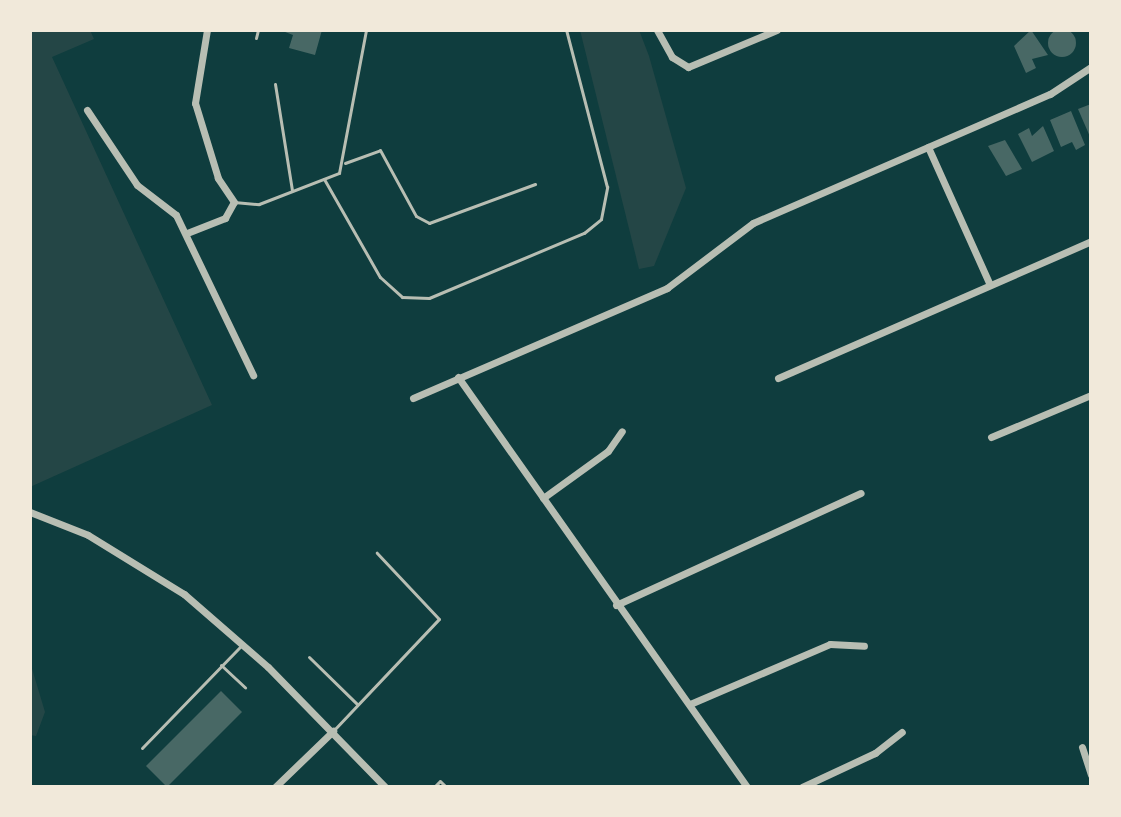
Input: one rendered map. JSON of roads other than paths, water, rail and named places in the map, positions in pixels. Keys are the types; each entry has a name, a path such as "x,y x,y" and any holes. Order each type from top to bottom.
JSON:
{"street":[{"path":"187,233 225,218 234,202 218,178 195,103 207,30"},
{"path":"657,30 672,57 688,67 777,30"},
{"path":"413,398 667,288 753,223 1050,94 1091,67"},
{"path":"87,110 137,185 168,206 187,233 253,375"},
{"path":"928,147 990,285"},
{"path":"778,378 1091,241"},
{"path":"458,377 747,787"},
{"path":"991,437 1091,395"},
{"path":"543,498 608,451 622,431"},
{"path":"616,605 861,493"},
{"path":"30,512 137,562 242,644 333,731 385,787"},
{"path":"690,704 830,644 864,646"},
{"path":"275,787 333,731"},
{"path":"802,787 875,753 902,732"},
{"path":"1091,752 1082,747 1091,775"}],"lane":[{"path":"256,38 258,30"},
{"path":"345,163 351,83 366,30"},
{"path":"324,179 380,277 402,297 429,298 584,233 601,219 607,187 566,30"},
{"path":"275,84 292,190"},
{"path":"234,202 259,204 324,179 345,163 380,150 416,216 429,223 535,184"},
{"path":"333,731 439,619 377,553"},
{"path":"142,748 242,644"},
{"path":"309,657 358,705"},
{"path":"221,665 245,687"},
{"path":"434,787 440,781 446,787"}]}
